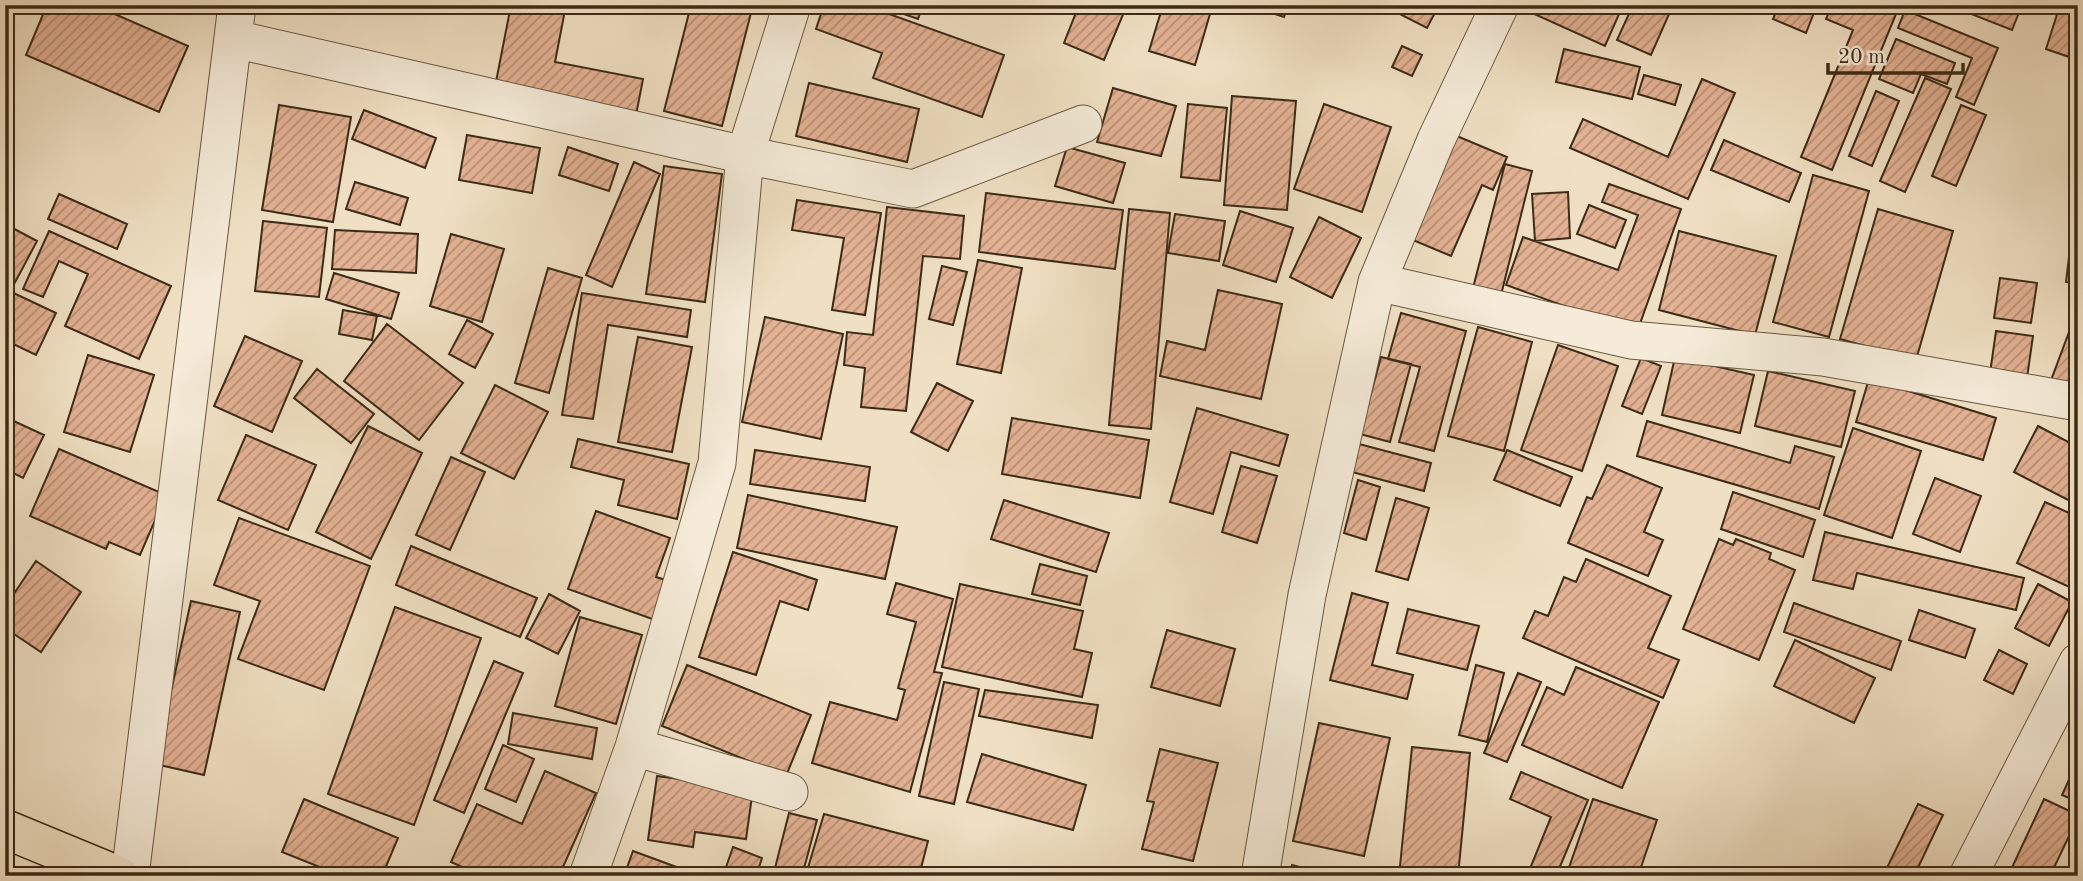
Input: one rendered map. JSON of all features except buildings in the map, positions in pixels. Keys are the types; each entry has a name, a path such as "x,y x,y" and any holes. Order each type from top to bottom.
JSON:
{"main road":[{"path":"5,829 119,876"}],"street":[{"path":"588,876 634,747 717,463 745,155 792,5"},
{"path":"1260,876 1307,595 1377,282 1436,140 1500,5"},
{"path":"130,876 235,22 745,155 913,189 1083,124"},
{"path":"1377,282 1631,340 1823,357 2078,402"},
{"path":"1968,876 2078,662"},
{"path":"634,747 789,792"}]}
